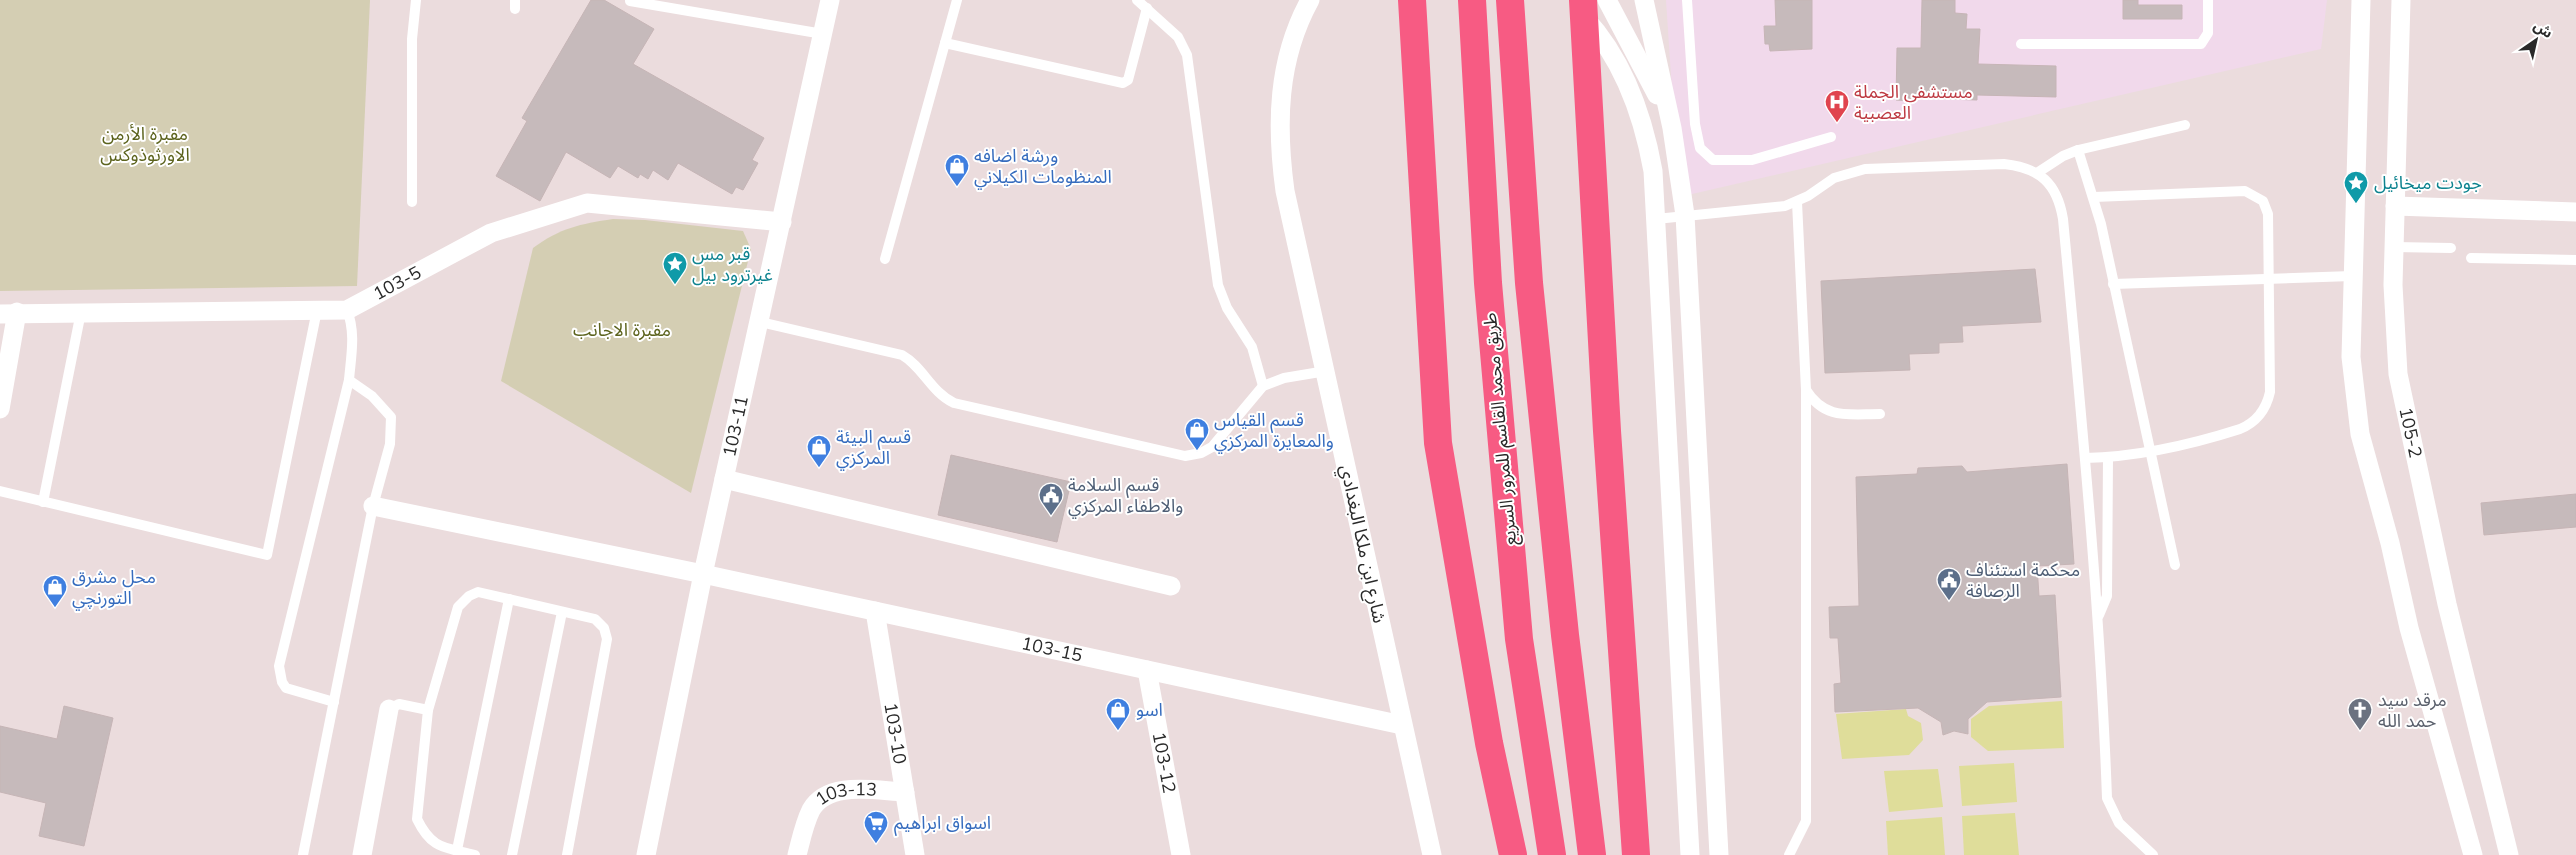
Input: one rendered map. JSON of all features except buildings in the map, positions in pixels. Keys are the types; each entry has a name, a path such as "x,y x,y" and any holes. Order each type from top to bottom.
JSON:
{"highway":[{"path":"1412,0 1438,443 1489,743 1513,855"},
{"name":"طريق محمد القاسم للمرور السريع","path":"1472,0 1488,283 1519,639 1552,855"},
{"path":"1510,0 1528,283 1565,635 1592,855"},
{"path":"1583,9 1607,431 1636,855"}],"street":[{"name":"103-11","path":"646,855 703,574 830,0"},
{"name":"شارع ابن ملكا البغدادي","path":"1310,0 1299,21 1285,70 1279,121 1284,192 1326,371 1432,855"},
{"path":"1607,0 1635,49 1672,128"},
{"path":"1644,0 1672,128 1685,215 1719,855"},
{"path":"2361,0 2351,358 2360,434 2388,534 2409,628 2472,855"},
{"name":"105-2","path":"2401,0 2393,315 2403,403 2447,604 2509,855"},
{"path":"1583,9 1608,48 1636,104 1653,170 1690,855"},
{"name":"103-5","path":"9,313 347,310 491,233 587,202 782,222"},
{"path":"2395,206 2576,212"},
{"path":"0,409 9,313"},
{"path":"724,479 1171,586"},
{"name":"103-15","path":"374,506 703,574 1402,725"},
{"name":"103-10","path":"875,611 915,855"},
{"name":"103-12","path":"1147,670 1181,855"},
{"path":"362,855 389,709"},
{"name":"103-13","path":"798,855 812,810 829,793 840,791 905,792"}],"lane":[{"path":"412,202 412,39 416,0"},
{"path":"885,259 957,0"},
{"path":"1137,0 1178,37 1187,55 1218,285 1226,308 1252,347 1263,386"},
{"path":"1687,0 1695,124 1700,148 1714,160 1752,160 1830,137"},
{"path":"2020,44 2201,44 2208,33 2208,0"},
{"path":"630,1 823,34"},
{"path":"945,44 1123,84 1128,80 1147,8"},
{"path":"2037,173 2063,156 2078,150 2185,126"},
{"path":"2078,150 2094,197 2175,566"},
{"path":"1656,219 1785,206 1797,202 1834,178 1865,169 2004,164 2020,166 2037,173 2052,187 2060,204 2085,458 2098,618 2107,798 2120,823 2153,855"},
{"path":"2085,458 2108,458 2191,444 2232,432 2247,426 2260,415 2270,392 2268,214 2262,201 2252,192 2238,191 2094,197"},
{"path":"1788,855 1806,822 1806,390 1797,202"},
{"path":"2394,247 2452,248"},
{"path":"2471,258 2576,260"},
{"path":"2114,284 2352,276"},
{"path":"0,491 267,555 317,310"},
{"path":"334,702 286,688 282,682 279,666 349,380 353,324 347,310"},
{"path":"43,502 81,312"},
{"path":"760,322 902,355 909,359 933,389 954,403 1186,456 1201,453 1212,447 1263,386 1284,378 1326,371"},
{"path":"303,855 374,506 390,444 391,418 372,396 349,380"},
{"path":"1806,390 1814,403 1832,414 1880,414"},
{"path":"2098,618 2107,596 2108,458"},
{"path":"476,855 435,844 424,834 417,818 428,710 458,607 469,596 478,592 596,619 604,628 607,639 567,855"},
{"path":"457,850 509,598"},
{"path":"512,855 562,612"},
{"path":"389,709 399,704 428,710"}],"shaded area":[{"name":"مستشفى الجملة العصبية","path":"1666,0 2327,0 2321,49 1679,197"},
{"path":"2062,701 2064,748 1988,751 1971,737 1971,719 1989,706"},
{"path":"1906,709 1908,716 1921,723 1923,740 1909,755 1842,759 1836,714"},
{"path":"2014,763 2017,802 1962,806 1959,766"},
{"path":"1938,769 1943,807 1889,812 1884,771"},
{"path":"2015,813 2019,855 1964,855 1962,816"},
{"path":"1942,817 1945,855 1888,855 1886,821"}],"green space":[{"name":"مقبرة الأرمن الاورثوذوكس","path":"0,0 370,0 357,286 0,291"},
{"name":"مقبرة الاجانب","path":"613,219 645,220 743,231 751,249 691,493 501,381 533,248 561,231"}],"place":[{"name":"مستشفى الجملة العصبية","path":"1837,123"},
{"name":"ورشة اضافه المنظومات الكيلاني","path":"957,187"},
{"name":"جودت ميخائيل","path":"2356,204"},
{"name":"قبر مس غيرترود بيل","path":"675,285"},
{"name":"قسم القياس والمعايرة المركزي","path":"1197,451"},
{"name":"قسم البيئة المركزي","path":"819,468"},
{"name":"قسم السلامة والاطفاء المركزي","path":"1051,516"},
{"name":"محكمة استئناف الرصافة","path":"1949,601"},
{"name":"محل مشرق التورنچي","path":"55,608"},
{"name":"اسو","path":"1118,731"},
{"name":"مرقد سيد حمد الله","path":"2360,731"},
{"name":"اسواق ابراهيم","path":"876,844"}]}
